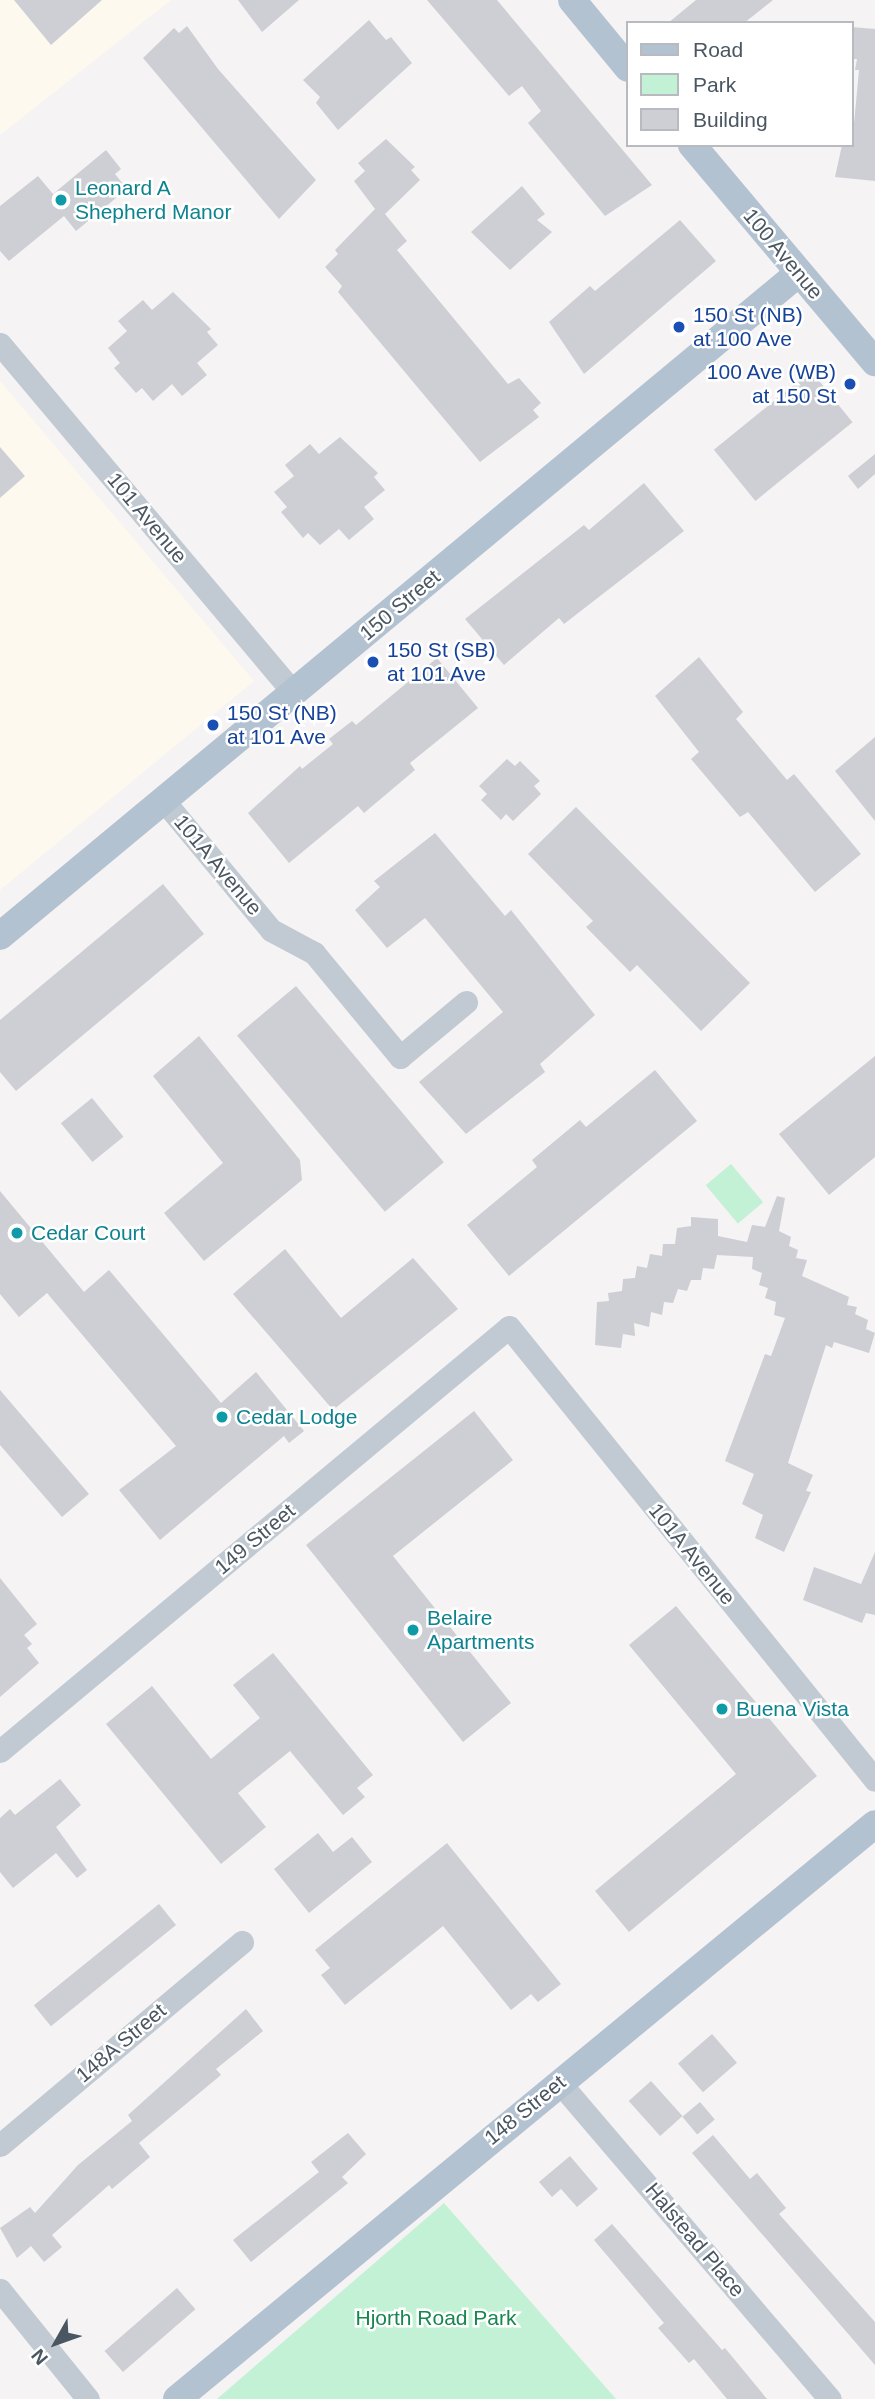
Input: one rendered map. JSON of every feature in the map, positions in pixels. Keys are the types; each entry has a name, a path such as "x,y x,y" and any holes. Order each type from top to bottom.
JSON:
{"main road":[{"path":"572,0 626,66"},
{"name":"100 Avenue","path":"694,147 875,362"},
{"name":"150 Street","path":"0,936 799,273"},
{"name":"148 Street","path":"177,2399 875,1824"}],"street":[{"name":"101 Avenue","path":"0,344 294,693"},
{"name":"101A Avenue","path":"164,801 271,930 314,953 400,1057 466,1002"},
{"name":"101A Avenue","path":"509,1327 875,1780"},
{"name":"149 Street","path":"0,1751 509,1327"},
{"name":"148A Street","path":"0,2145 242,1942"},
{"name":"Halstead Place","path":"559,2082 830,2399"},
{"path":"0,2290 88,2399"}],"shaded area":[{"path":"0,0 171,0 0,135"},
{"path":"0,381 254,681 0,890"}],"green space":[{"path":"731,1164 763,1202 738,1224 706,1185"},
{"name":"Hjorth Road Park","path":"444,2203 616,2399 217,2399"}],"building":[{"path":"14,0 102,0 51,45"},
{"path":"238,0 299,0 262,32"},
{"path":"427,0 497,0 652,185 605,216 528,123 541,111 522,86 509,96"},
{"path":"696,0 773,0 747,21 670,21"},
{"path":"369,20 386,40 391,37 412,63 338,130 316,103 320,97 303,80"},
{"path":"187,26 218,69 316,180 279,219 143,58 174,28 179,33"},
{"path":"854,27 875,29 875,181 835,177 842,147 854,147 859,70 855,70 857,59 854,59"},
{"path":"386,139 415,167 411,170 420,180 385,214 407,241 397,250 508,384 519,378 541,403 533,410 539,417 480,462 338,292 342,286 325,267 338,254 335,250 375,209 354,181 365,171 358,163"},
{"name":"Leonard A Shepherd Manor","path":"106,150 121,169 115,174 127,189 76,231 64,216 9,261 0,251 0,206 38,176 53,194"},
{"path":"522,186 545,214 537,220 552,232 510,270 471,232"},
{"path":"680,220 716,261 584,374 549,322 590,286 595,291"},
{"path":"173,292 211,329 207,332 218,345 197,363 207,375 182,396 172,384 153,401 142,388 136,393 114,368 120,363 108,348 127,331 118,321 143,300 152,310"},
{"path":"811,371 853,422 755,501 714,450"},
{"path":"340,437 378,473 374,477 385,490 364,507 374,519 349,540 339,529 320,545 308,533 303,538 281,512 287,507 274,492 294,476 285,465 310,444 319,454"},
{"path":"0,447 25,476 0,498"},
{"path":"875,454 875,474 858,489 848,476"},
{"path":"644,483 684,531 564,624 559,618 504,665 465,619 584,525 589,530"},
{"path":"699,657 743,712 736,719 787,780 794,774 861,854 815,892 748,812 740,817 691,759 699,752 655,696"},
{"path":"437,658 478,708 410,763 415,770 364,813 358,806 289,863 248,813 300,766 302,769 333,744 329,739 352,721 356,725"},
{"path":"875,737 875,821 835,771"},
{"path":"507,759 515,766 520,761 540,781 534,786 541,794 513,821 506,814 501,820 481,800 487,794 479,786"},
{"path":"576,807 750,983 701,1031 637,965 630,972 586,927 593,921 528,854"},
{"path":"435,833 505,916 511,910 595,1015 540,1064 545,1072 466,1134 419,1082 503,1012 425,918 387,948 355,910 380,887 374,881"},
{"path":"163,884 204,934 16,1091 0,1072 0,1020"},
{"path":"296,986 444,1162 385,1212 237,1035"},
{"path":"199,1036 300,1160 302,1180 204,1261 164,1213 223,1163 153,1076"},
{"path":"875,1056 875,1157 829,1195 779,1134"},
{"path":"655,1070 697,1121 509,1276 467,1225 537,1167 532,1160 580,1120 586,1127"},
{"path":"92,1098 123,1137 92,1162 61,1123"},
{"name":"Cedar Lodge","path":"0,1191 84,1292 109,1270 221,1403 256,1372 304,1431 289,1443 284,1436 160,1540 119,1490 176,1446 47,1293 19,1317 0,1294"},
{"path":"777,1196 785,1198 779,1231 791,1237 789,1246 798,1250 796,1258 807,1260 802,1276 849,1297 847,1305 857,1307 855,1314 868,1320 866,1329 875,1333 869,1353 834,1342 832,1348 826,1345 788,1463 813,1475 806,1491 811,1492 784,1552 755,1538 763,1515 742,1504 754,1474 725,1461 765,1354 771,1356 785,1318 774,1315 776,1302 765,1298 768,1288 759,1285 762,1273 752,1269 753,1257 717,1255 714,1269 703,1268 701,1280 691,1280 687,1291 678,1289 673,1303 664,1302 662,1315 651,1312 649,1327 634,1323 635,1336 623,1334 621,1348 595,1345 597,1302 609,1301 608,1293 622,1291 623,1279 635,1278 637,1266 647,1268 650,1254 662,1256 663,1244 675,1244 677,1228 691,1226 691,1217 718,1219 718,1236 747,1242 752,1225 765,1227"},
{"path":"285,1249 341,1318 413,1258 458,1309 333,1410 233,1294"},
{"path":"0,1390 89,1494 62,1517 0,1445"},
{"name":"Belaire Apartments","path":"474,1411 513,1460 393,1556 511,1703 463,1742 306,1545"},
{"path":"875,1552 875,1615 866,1613 862,1623 803,1600 814,1567 861,1584"},
{"path":"0,1578 37,1624 24,1635 32,1644 27,1648 39,1663 0,1697"},
{"name":"Buena Vista","path":"676,1606 817,1776 629,1932 595,1891 736,1774 629,1645"},
{"path":"273,1653 373,1775 357,1788 365,1797 343,1815 290,1751 238,1793 266,1827 221,1864 106,1724 152,1686 211,1759 260,1718 233,1685"},
{"path":"60,1779 81,1805 56,1827 87,1870 77,1878 56,1853 13,1888 0,1872 0,1818 10,1809 15,1815"},
{"path":"318,1833 333,1852 352,1837 372,1862 309,1913 274,1869"},
{"path":"447,1843 561,1984 538,2002 531,1994 511,2010 443,1926 345,2005 321,1975 330,1968 315,1950"},
{"path":"159,1904 176,1925 51,2026 34,2005"},
{"path":"246,2009 263,2031 216,2069 221,2075 139,2143 150,2157 112,2189 109,2185 52,2235 62,2247 44,2262 31,2246 17,2258 0,2228 30,2207 35,2213 78,2165 132,2121 128,2115"},
{"path":"712,2034 737,2063 703,2092 678,2064"},
{"path":"651,2081 682,2116 660,2136 629,2101"},
{"path":"700,2102 715,2120 697,2134 682,2117"},
{"path":"348,2133 366,2154 342,2177 348,2183 251,2262 233,2240 319,2172 311,2162"},
{"path":"713,2135 750,2179 757,2173 786,2208 779,2214 875,2322 875,2365 692,2153"},
{"path":"570,2156 598,2189 577,2207 561,2189 552,2197 539,2182"},
{"path":"612,2224 722,2350 725,2348 767,2399 727,2399 694,2359 689,2363 658,2328 664,2323 594,2240"},
{"path":"177,2288 195,2309 123,2372 105,2351"}],"place":[{"name":"Leonard A Shepherd Manor","path":"61,200"},
{"name":"150 St (NB) at 100 Ave","path":"679,327"},
{"name":"100 Ave (WB) at 150 St","path":"850,384"},
{"name":"150 St (SB) at 101 Ave","path":"373,662"},
{"name":"150 St (NB) at 101 Ave","path":"213,725"},
{"name":"Cedar Court","path":"17,1233"},
{"name":"Cedar Lodge","path":"222,1417"},
{"name":"Belaire Apartments","path":"413,1630"},
{"name":"Buena Vista","path":"722,1709"}]}
